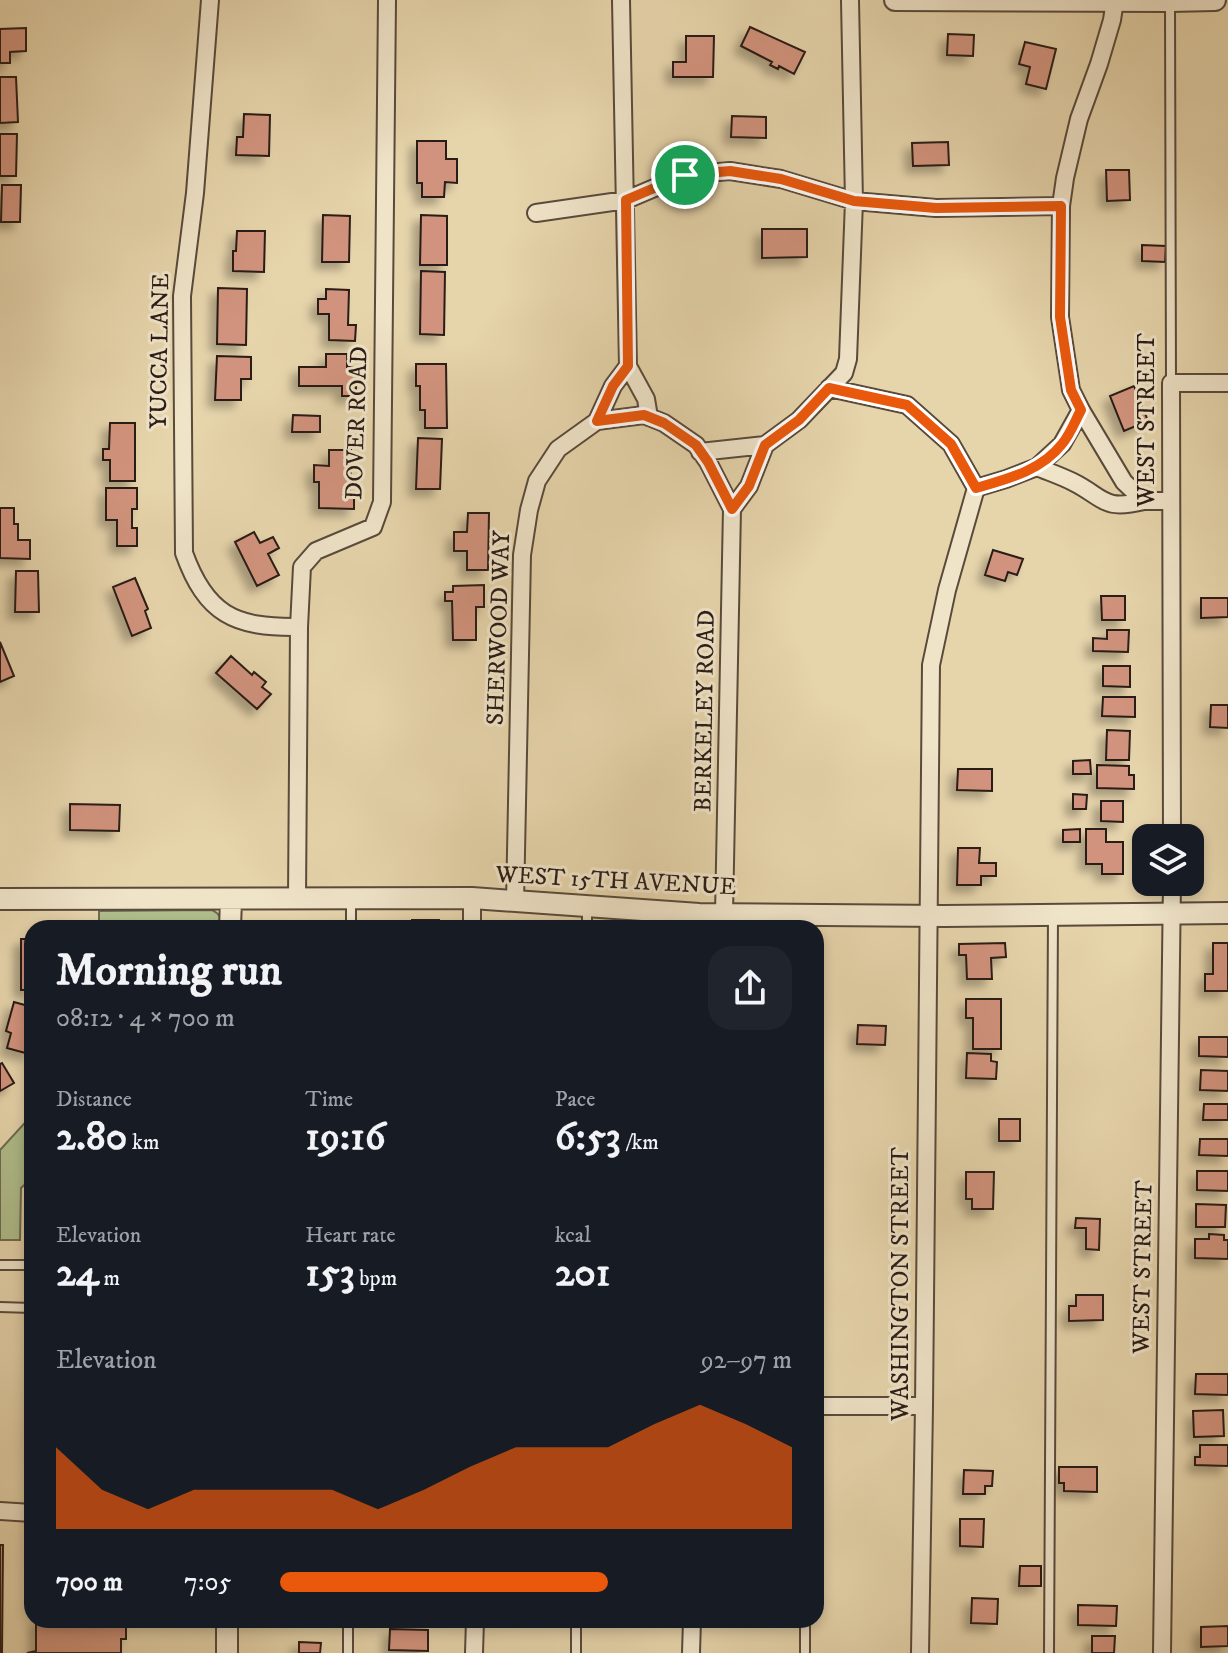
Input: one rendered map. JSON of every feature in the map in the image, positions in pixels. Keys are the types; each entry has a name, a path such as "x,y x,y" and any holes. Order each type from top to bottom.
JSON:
{"street":[{"name":"YUCCA LANE","path":"210,0 195,193 182,296 184,553 193,577 212,604 236,620 267,627 299,627"},
{"name":"DOVER ROAD","path":"297,899 302,567 316,551 373,527 382,502 387,0"},
{"path":"621,0 628,366 646,399 649,417 664,423 696,445 732,509 749,486 765,445"},
{"path":"700,452 765,445 799,420 844,373 848,359 854,201 850,0"},
{"path":"895,0 1215,0"},
{"path":"1115,1 1099,64 1079,119 1065,178 1061,206 1060,317 1071,390 1124,482 1144,501"},
{"path":"536,213 626,200 685,175 730,171 781,179 854,201 936,208 1061,206"},
{"path":"597,421 613,386 628,366"},
{"path":"1171,383 1228,383"},
{"name":"WEST STREET","path":"1171,383 1172,824"},
{"path":"829,388 907,405 951,444 976,488 1037,467 1062,444 1081,410"},
{"name":"SHERWOOD WAY","path":"515,902 522,555 537,481 558,449 597,421 628,415 649,417"},
{"path":"1037,467 1075,483 1106,503 1124,506 1144,501 1171,501"},
{"name":"WASHINGTON STREET","path":"920,1653 931,665 947,590 976,488"},
{"name":"BERKELEY ROAD","path":"724,914 732,509"},
{"name":"WEST STREET","path":"1162,1653 1172,896"},
{"path":"472,898 472,920"},
{"name":"WEST 15TH AVENUE","path":"0,899 472,898 587,907 691,920"},
{"path":"230,920 231,899"},
{"name":"WEST 15TH AVENUE","path":"824,921 928,916 1228,913"},
{"name":"WEST 15TH AVENUE","path":"703,920 724,914 792,920"},
{"path":"824,1406 924,1406"},
{"path":"0,1511 24,1512"},
{"path":"227,1628 227,1653"},
{"path":"474,1653 475,1628"},
{"path":"691,1653 692,1628"}],"lane":[{"name":"WEST STREET","path":"1170,1 1171,383"},
{"path":"351,899 351,920"},
{"path":"587,907 587,920"},
{"path":"1049,1653 1053,915"},
{"path":"0,1265 24,1265"},
{"path":"0,1307 24,1308"},
{"path":"348,1628 348,1653"},
{"path":"576,1628 576,1653"},
{"path":"805,1628 805,1653"}],"green space":[{"path":"212,910 221,920 99,920 99,911"},
{"path":"24,1124 20,1240 0,1240 0,1150"}],"building":[{"path":"750,27 805,52 794,74 770,65 772,62 741,46"},
{"path":"26,28 26,51 10,52 10,63 0,63 0,29"},
{"path":"948,34 974,35 973,56 947,55"},
{"path":"686,36 714,36 713,77 673,77 673,62 686,62"},
{"path":"1025,42 1056,49 1046,89 1026,84 1030,67 1019,64"},
{"path":"0,77 16,77 18,122 0,123"},
{"path":"244,114 270,115 269,156 236,155 237,137 243,137"},
{"path":"732,116 766,117 766,138 731,137"},
{"path":"0,134 17,134 16,176 0,176"},
{"path":"417,141 446,141 446,159 457,159 457,183 445,182 444,197 422,197 422,183 417,183"},
{"path":"948,142 949,165 913,166 912,143"},
{"path":"1106,170 1129,170 1130,200 1107,201"},
{"path":"2,185 21,185 20,222 1,222"},
{"path":"323,215 350,216 349,262 322,262"},
{"path":"421,215 447,216 447,265 420,265"},
{"path":"762,229 807,229 807,257 762,258"},
{"path":"237,231 265,231 264,272 233,271"},
{"path":"1142,245 1166,246 1165,262 1142,261"},
{"path":"421,271 445,272 444,335 420,334"},
{"path":"218,288 247,289 246,345 217,344"},
{"path":"326,289 349,290 348,325 356,325 355,341 329,340 329,314 318,314 318,299 326,299"},
{"path":"326,354 347,354 347,367 356,367 356,396 342,396 342,386 299,386 299,367 326,367"},
{"path":"217,356 251,357 251,379 241,379 241,400 215,400"},
{"path":"416,364 446,364 447,428 425,428 425,410 420,410 420,386 416,386"},
{"path":"1134,386 1148,421 1124,431 1110,396"},
{"path":"293,415 320,416 320,432 292,432"},
{"path":"110,423 135,423 135,481 110,481 110,460 103,460 103,449 109,449"},
{"path":"418,438 442,439 440,489 416,489"},
{"path":"329,450 351,450 350,493 354,493 354,509 319,508 319,482 314,482 314,465 329,466"},
{"path":"106,488 137,488 137,509 132,509 132,528 137,528 137,546 117,546 117,520 106,520"},
{"path":"0,508 14,508 18,540 30,540 30,559 0,558"},
{"path":"468,513 489,513 488,570 467,570 467,551 454,551 454,532 467,532"},
{"path":"254,532 260,543 273,537 279,548 268,554 279,575 257,586 235,542"},
{"path":"993,550 1023,559 1017,575 1008,572 1005,581 985,575"},
{"path":"16,571 38,571 39,612 15,612"},
{"path":"135,578 148,609 145,611 151,628 132,636 113,587"},
{"path":"484,585 484,607 476,607 476,640 453,640 452,601 445,601 445,592 453,592 453,586"},
{"path":"1101,596 1125,596 1125,620 1102,620"},
{"path":"1201,598 1228,598 1228,617 1201,618"},
{"path":"1107,630 1129,630 1128,652 1093,651 1093,638 1107,639"},
{"path":"0,642 14,676 0,682"},
{"path":"231,656 252,675 254,672 266,682 262,687 271,694 257,709 216,673"},
{"path":"1103,666 1130,666 1130,687 1103,686"},
{"path":"1103,697 1135,697 1135,717 1102,716"},
{"path":"1211,705 1228,705 1228,728 1210,727"},
{"path":"1107,730 1130,731 1129,760 1106,760"},
{"path":"1090,760 1091,774 1073,774 1073,761"},
{"path":"1097,765 1129,766 1129,775 1134,775 1134,789 1097,788"},
{"path":"958,769 992,769 992,791 957,790"},
{"path":"1073,794 1087,795 1086,809 1073,809"},
{"path":"1101,801 1123,801 1123,822 1101,821"},
{"path":"70,804 120,805 119,831 70,830"},
{"path":"1080,829 1080,842 1063,842 1063,830"},
{"path":"1086,829 1106,829 1106,842 1123,842 1123,874 1102,874 1102,864 1086,864"},
{"path":"958,848 980,848 979,863 996,863 996,876 981,876 981,885 957,885"},
{"path":"21,939 24,939 24,990 21,990"},
{"path":"1005,943 1006,957 991,958 992,979 967,979 966,955 959,955 959,944"},
{"path":"1213,943 1228,943 1228,991 1205,991 1205,974 1213,974"},
{"path":"966,999 1001,999 1001,1049 973,1049 973,1018 966,1018"},
{"path":"14,1002 24,1005 24,1053 7,1048 11,1033 6,1031"},
{"path":"858,1025 886,1026 885,1045 857,1044"},
{"path":"1199,1037 1228,1037 1228,1057 1199,1056"},
{"path":"967,1053 991,1054 991,1061 997,1062 996,1079 966,1078"},
{"path":"0,1064 14,1083 0,1091"},
{"path":"1201,1070 1228,1071 1228,1091 1200,1090"},
{"path":"1204,1104 1228,1104 1228,1120 1203,1120"},
{"path":"999,1119 1020,1119 1020,1141 999,1141"},
{"path":"1200,1139 1228,1139 1228,1156 1199,1155"},
{"path":"1197,1171 1228,1171 1228,1191 1197,1190"},
{"path":"966,1172 994,1172 993,1209 972,1209 972,1199 966,1199"},
{"path":"1196,1204 1226,1205 1225,1227 1196,1227"},
{"path":"1076,1218 1100,1219 1099,1250 1086,1249 1086,1228 1075,1228"},
{"path":"1209,1234 1224,1235 1224,1240 1228,1240 1228,1259 1195,1258 1195,1239 1209,1239"},
{"path":"1076,1295 1103,1295 1103,1320 1069,1321 1069,1306 1076,1306"},
{"path":"1196,1374 1228,1374 1228,1395 1195,1394"},
{"path":"1223,1410 1224,1436 1194,1437 1193,1411"},
{"path":"1200,1445 1228,1445 1228,1466 1195,1465 1195,1457 1200,1457"},
{"path":"1059,1467 1097,1467 1097,1492 1064,1491 1064,1483 1059,1483"},
{"path":"964,1470 993,1471 992,1486 985,1486 985,1494 963,1494"},
{"path":"960,1519 984,1519 983,1547 960,1546"},
{"path":"0,1545 3,1545 2,1653 0,1653"},
{"path":"1020,1566 1041,1566 1041,1586 1019,1586"},
{"path":"972,1598 998,1599 997,1624 971,1623"},
{"path":"1078,1605 1117,1606 1116,1626 1078,1625"},
{"path":"1228,1626 1228,1646 1201,1647 1201,1627"},
{"path":"36,1628 126,1628 126,1639 121,1639 121,1653 27,1653 36,1651"},
{"path":"390,1629 428,1630 428,1651 389,1650"},
{"path":"1092,1636 1115,1636 1114,1653 1092,1653"},
{"path":"299,1642 321,1643 320,1653 299,1653"}],"route":[{"path":"730,171 781,179 854,201 936,208 1061,206 1060,317 1071,390 1081,410 1062,444 1037,467 976,488 951,444 907,405 829,388 799,420 765,445 749,486 732,509 696,445 664,423 644,415 597,421 613,386 628,366 626,200 685,175 730,171"}]}
